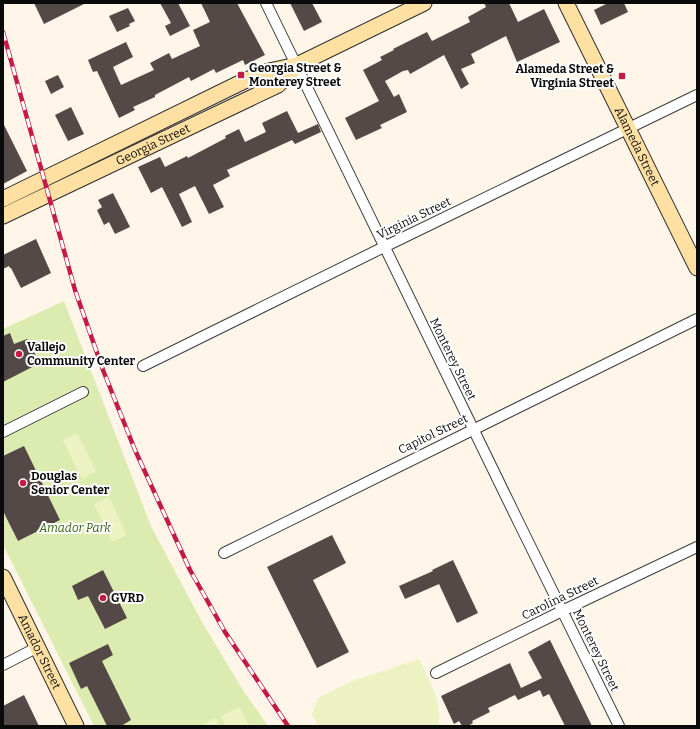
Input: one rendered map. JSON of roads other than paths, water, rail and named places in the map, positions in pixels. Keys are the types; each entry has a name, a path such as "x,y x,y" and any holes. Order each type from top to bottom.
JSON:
{"main road":[{"name":"Georgia Street","path":"3,199 244,81 269,71 297,65 424,3"},
{"name":"Alameda Street","path":"566,3 697,268"},
{"name":"Georgia Street","path":"3,216 278,85 297,65"},
{"name":"Amador Street","path":"3,577 76,726"}],"street":[{"name":"Monterey Street","path":"266,3 619,726"},
{"name":"Virginia Street","path":"143,366 697,95"},
{"name":"Capitol Street","path":"224,553 697,319"},
{"path":"3,432 83,392"},
{"name":"Carolina Street","path":"436,673 697,547"},
{"path":"3,664 38,647"}],"railway":[{"path":"3,32 75,290 103,370 135,450 190,570 225,632 288,726"}],"place":[{"name":"Georgia Street & Monterey Street","path":"241,75"},
{"name":"Alameda Street & Virginia Street","path":"622,76"},
{"name":"Vallejo Community Center","path":"19,354"},
{"name":"Douglas Senior Center","path":"23,483"},
{"name":"GVRD","path":"103,598"}],"park label":[{"name":"Amador Park","path":"75,528"}]}
